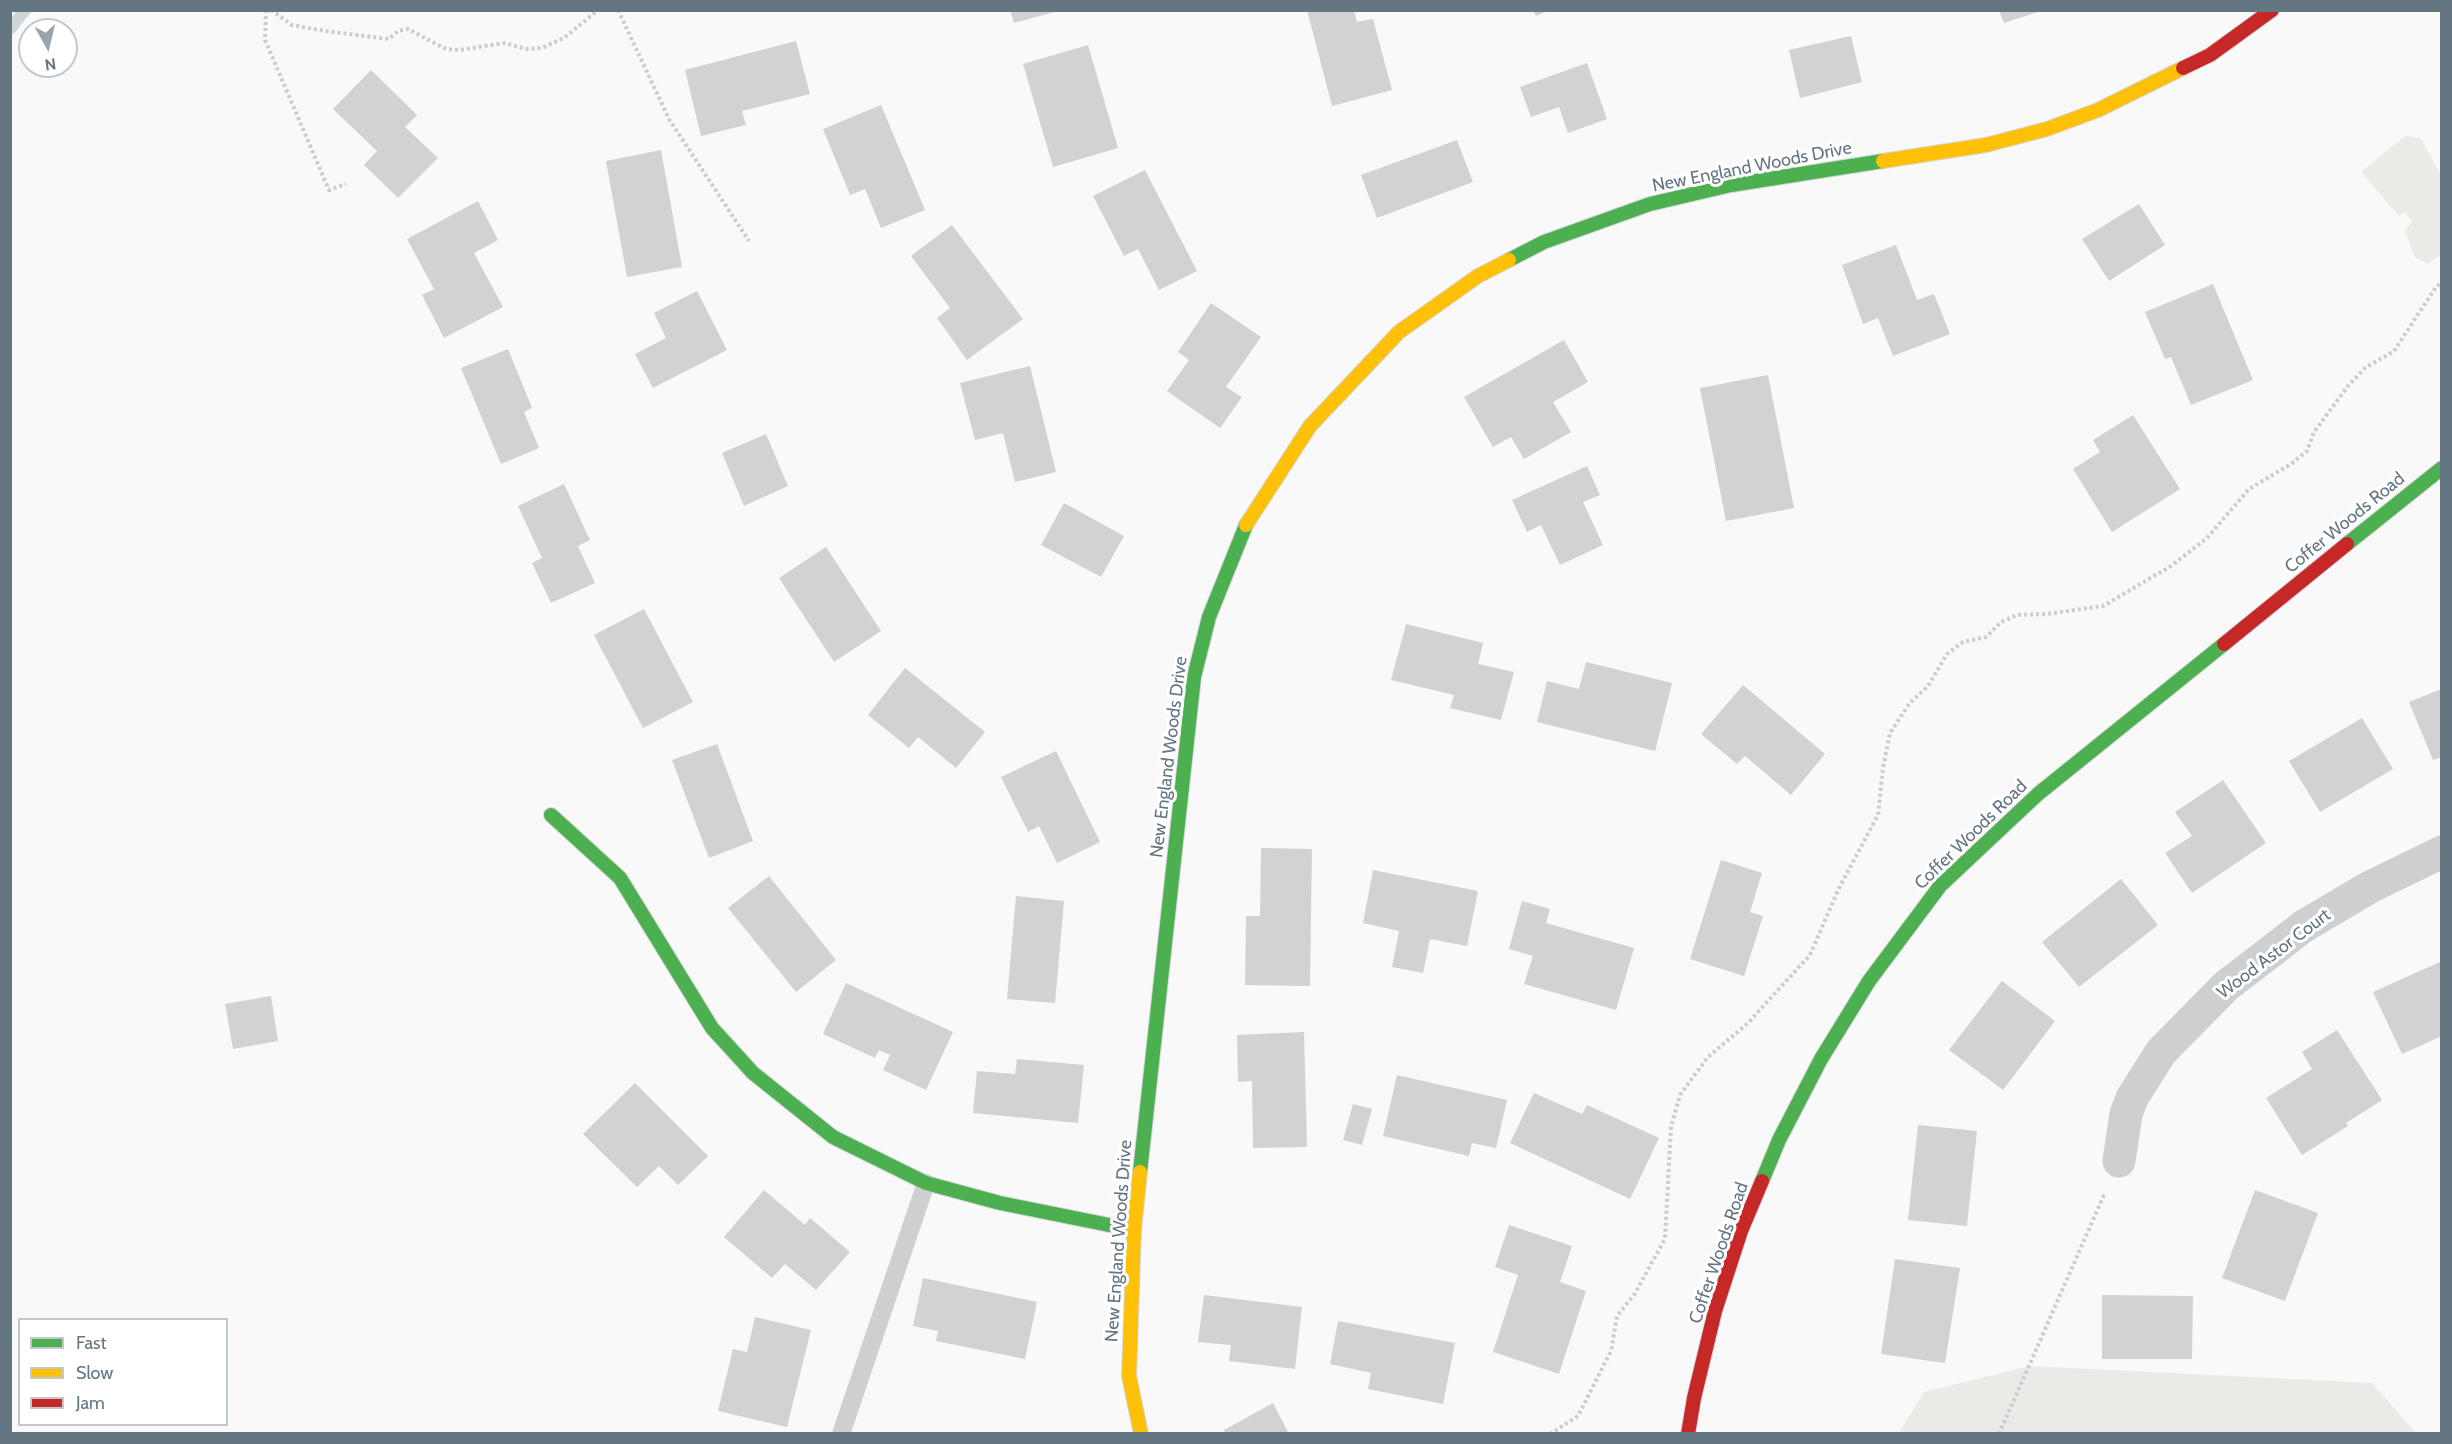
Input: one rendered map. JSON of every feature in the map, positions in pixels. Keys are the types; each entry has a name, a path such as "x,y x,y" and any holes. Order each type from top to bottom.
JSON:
{"street":[{"name":"New England Woods Drive","path":"1142,1434 1129,1376 1134,1230 1194,677 1209,617 1247,522 1310,426 1400,332 1478,276 1544,242 1650,204 1719,188 1986,145 2047,129 2098,110 2210,55 2272,10"},
{"name":"Coffer Woods Road","path":"1688,1434 1694,1398 1715,1311 1741,1231 1779,1140 1821,1059 1869,981 1940,886 2038,795 2442,468"},
{"path":"551,815 620,878 712,1028 753,1073 833,1137 926,1183 1000,1203 1134,1230"},
{"name":"Wood Astor Court","path":"2119,1161 2126,1114 2132,1098 2161,1052 2226,986 2304,926 2370,887 2442,852"}],"lane":[{"path":"841,1434 926,1183"}],"path":[{"path":"266,10 265,40 329,190 346,184"},
{"path":"271,10 292,25 325,32 389,39 398,32 408,29 446,49 459,50 504,43 526,49 542,48 564,38 598,10"},
{"path":"618,10 669,119 749,241"},
{"path":"1550,1434 1578,1416 1611,1351 1617,1316 1634,1295 1665,1239 1671,1127 1680,1095 1708,1057 1747,1024 1810,955 1839,888 1878,815 1883,768 1890,733 1909,704 1928,686 1947,654 1963,642 1986,637 2001,622 2017,615 2047,614 2103,606 2171,566 2207,538 2249,489 2291,464 2307,451 2314,432 2348,386 2366,368 2394,351 2442,282"},
{"path":"1999,1434 2119,1161"}],"shaded area":[{"path":"2405,136 2420,138 2441,175 2441,254 2428,264 2415,257 2405,231 2412,221 2404,212 2399,216 2361,172"},
{"path":"2030,1366 2372,1383 2416,1433 1899,1433 1924,1392"}],"building":[{"path":"1010,10 1058,10 1058,11 1014,23"},
{"path":"1307,10 1354,10 1357,22 1373,19 1392,90 1332,106"},
{"path":"1533,10 1549,10 1536,16"},
{"path":"1999,10 2041,10 2041,11 2004,23"},
{"path":"1851,36 1862,82 1800,98 1789,50"},
{"path":"796,41 810,94 742,111 746,125 701,136 685,70"},
{"path":"1088,45 1118,148 1053,167 1023,64"},
{"path":"1587,63 1607,119 1568,133 1559,107 1531,117 1520,87"},
{"path":"371,70 417,115 405,127 438,158 398,198 364,165 377,151 333,109"},
{"path":"881,105 925,210 881,228 865,189 850,195 823,129"},
{"path":"1457,140 1473,182 1377,218 1361,175"},
{"path":"661,150 682,267 627,277 606,161"},
{"path":"1145,170 1197,271 1159,290 1138,249 1124,256 1093,196"},
{"path":"478,201 498,240 474,253 503,307 444,338 422,295 434,289 407,239"},
{"path":"2139,204 2165,245 2109,281 2082,239"},
{"path":"952,225 1023,319 967,360 937,318 950,308 911,256"},
{"path":"1896,245 1917,300 1934,294 1950,334 1893,356 1878,318 1863,324 1842,265"},
{"path":"2213,284 2253,380 2191,405 2171,357 2165,359 2145,312"},
{"path":"697,291 727,350 653,388 635,354 666,338 654,313"},
{"path":"1211,303 1261,337 1226,387 1242,397 1220,428 1167,391 1189,360 1178,352"},
{"path":"1564,340 1588,382 1553,402 1571,432 1524,459 1511,437 1493,447 1464,397"},
{"path":"508,349 532,408 524,412 539,448 501,464 461,368"},
{"path":"1030,366 1056,472 1015,482 1003,433 975,440 960,383"},
{"path":"1768,375 1794,508 1726,521 1700,388"},
{"path":"2133,415 2180,489 2112,532 2073,469 2100,452 2093,440"},
{"path":"766,434 788,486 744,506 722,453"},
{"path":"1587,466 1600,495 1583,502 1603,545 1560,565 1541,525 1527,532 1512,500"},
{"path":"564,484 590,540 578,546 595,583 551,603 532,563 542,558 518,506"},
{"path":"1064,503 1124,536 1101,577 1041,545"},
{"path":"826,547 881,631 834,662 779,578"},
{"path":"644,609 693,702 643,728 594,635"},
{"path":"1406,624 1483,643 1478,664 1514,672 1501,720 1450,708 1454,695 1391,680"},
{"path":"1586,662 1672,683 1655,751 1537,722 1547,681 1579,689"},
{"path":"905,668 985,732 956,768 918,737 909,748 868,715"},
{"path":"1743,685 1825,754 1791,795 1745,756 1737,764 1701,734"},
{"path":"2442,689 2442,757 2433,760 2409,702"},
{"path":"2362,718 2393,769 2320,812 2289,761"},
{"path":"717,744 753,841 709,858 672,760"},
{"path":"1056,751 1100,842 1057,863 1039,826 1028,832 1001,777"},
{"path":"2223,780 2266,843 2192,893 2165,853 2192,836 2175,812"},
{"path":"1261,848 1312,849 1310,986 1245,985 1246,916 1260,916"},
{"path":"1721,860 1762,873 1750,912 1763,916 1744,976 1690,959"},
{"path":"1373,870 1478,891 1467,946 1430,939 1423,973 1392,967 1399,931 1363,923"},
{"path":"769,876 836,960 796,992 728,908"},
{"path":"2121,879 2158,925 2079,987 2042,942"},
{"path":"1016,896 1064,901 1055,1003 1007,999"},
{"path":"1522,901 1550,909 1546,923 1634,948 1616,1010 1524,984 1533,956 1509,949"},
{"path":"2442,961 2442,1036 2402,1054 2373,992"},
{"path":"2002,981 2055,1021 2003,1090 1949,1050"},
{"path":"846,983 953,1032 926,1090 883,1070 890,1055 879,1050 875,1058 823,1034"},
{"path":"271,996 278,1041 233,1049 225,1004"},
{"path":"2337,1030 2382,1100 2346,1123 2348,1126 2302,1155 2266,1098 2312,1069 2302,1052"},
{"path":"1304,1032 1307,1147 1253,1148 1252,1081 1238,1082 1237,1035"},
{"path":"1017,1059 1084,1065 1078,1123 973,1113 977,1071 1015,1074"},
{"path":"1397,1075 1507,1100 1496,1148 1472,1143 1469,1156 1383,1136"},
{"path":"635,1083 708,1156 678,1185 659,1166 637,1187 583,1134"},
{"path":"1534,1093 1582,1114 1587,1105 1659,1138 1630,1199 1510,1143"},
{"path":"1353,1104 1372,1109 1362,1145 1343,1140"},
{"path":"1918,1125 1977,1131 1967,1226 1908,1220"},
{"path":"764,1190 805,1225 810,1218 850,1252 816,1290 785,1264 772,1278 724,1237"},
{"path":"2255,1190 2318,1213 2285,1301 2222,1278"},
{"path":"1509,1225 1572,1246 1560,1282 1586,1291 1559,1374 1493,1352 1518,1275 1495,1267"},
{"path":"1895,1259 1960,1268 1945,1363 1881,1354"},
{"path":"923,1278 1037,1302 1025,1359 936,1341 938,1331 913,1326"},
{"path":"1204,1295 1302,1307 1295,1369 1229,1361 1231,1345 1198,1342"},
{"path":"2102,1295 2193,1296 2192,1359 2102,1359"},
{"path":"755,1317 811,1330 787,1427 718,1411 733,1349 747,1352"},
{"path":"1338,1321 1455,1343 1443,1404 1368,1389 1371,1373 1330,1364"},
{"path":"1273,1403 1289,1434 1226,1434 1224,1430"}],"waterway":[{"path":"10,29 25,10"}],"traffic: fast":[{"path":"1509,260 1544,242 1650,204 1731,185 1883,161"},
{"path":"2347,544 2442,468"},
{"path":"1140,1172 1194,677 1209,617 1246,525"},
{"path":"1762,1181 1779,1140 1821,1059 1869,981 1940,886 2038,794 2224,644"},
{"path":"551,815 620,878 712,1028 753,1073 833,1137 926,1183 1000,1203 1134,1230"}],"traffic: slow":[{"path":"1883,161 1986,145 2047,129 2098,110 2183,68"},
{"path":"1246,525 1310,426 1399,332 1478,276 1509,260"},
{"path":"1140,1172 1134,1230 1129,1376 1141,1434"}],"traffic: jam":[{"path":"2183,68 2210,55 2272,10"},
{"path":"2224,644 2347,544"},
{"path":"1688,1434 1694,1398 1715,1311 1741,1231 1762,1181"}]}
